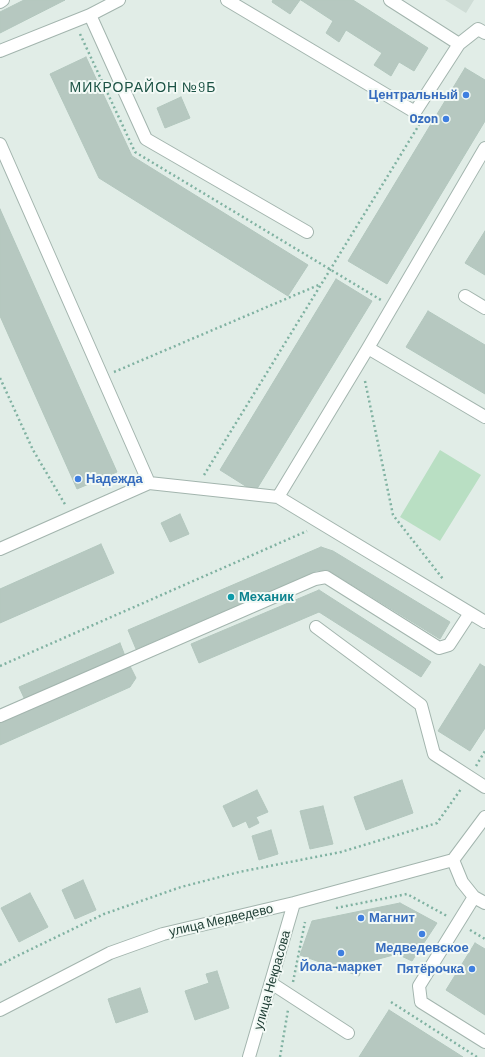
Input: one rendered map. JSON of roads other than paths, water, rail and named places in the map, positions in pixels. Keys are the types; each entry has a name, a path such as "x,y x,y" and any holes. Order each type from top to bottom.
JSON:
{"street":[{"path":"0,51 90,15 119,0"},
{"path":"227,0 415,112 459,44 478,29 485,33"},
{"path":"390,0 459,44"},
{"path":"90,15 146,139 307,232"},
{"path":"0,144 149,483"},
{"path":"278,497 365,353 485,148"},
{"path":"465,296 485,308"},
{"path":"365,353 485,417"},
{"path":"0,549 149,483 278,497 470,613 484,618"},
{"path":"0,716 315,579 326,578 439,648 449,646 470,613"},
{"path":"316,627 421,705 434,754 485,787"},
{"path":"485,817 453,860 462,882 474,897 485,903"},
{"name":"улица Медведево","path":"0,1010 110,953 163,934 294,903 453,860"},
{"path":"474,897 418,986 422,1002 485,1042"},
{"name":"улица Некрасова","path":"249,1057 294,903"},
{"path":"271,983 348,1033"}],"place":[{"name":"Центральный","path":"466,95"},
{"name":"Ozon","path":"446,119"},
{"name":"Надежда","path":"78,479"},
{"name":"Механик","path":"231,597"},
{"name":"Магнит","path":"361,918"},
{"name":"Медведевское","path":"422,934"},
{"name":"Йола-маркет","path":"341,953"},
{"name":"Пятёрочка","path":"472,969"}],"district":[{"name":"МИКРОРАЙОН №9Б","path":"143,87"}]}
